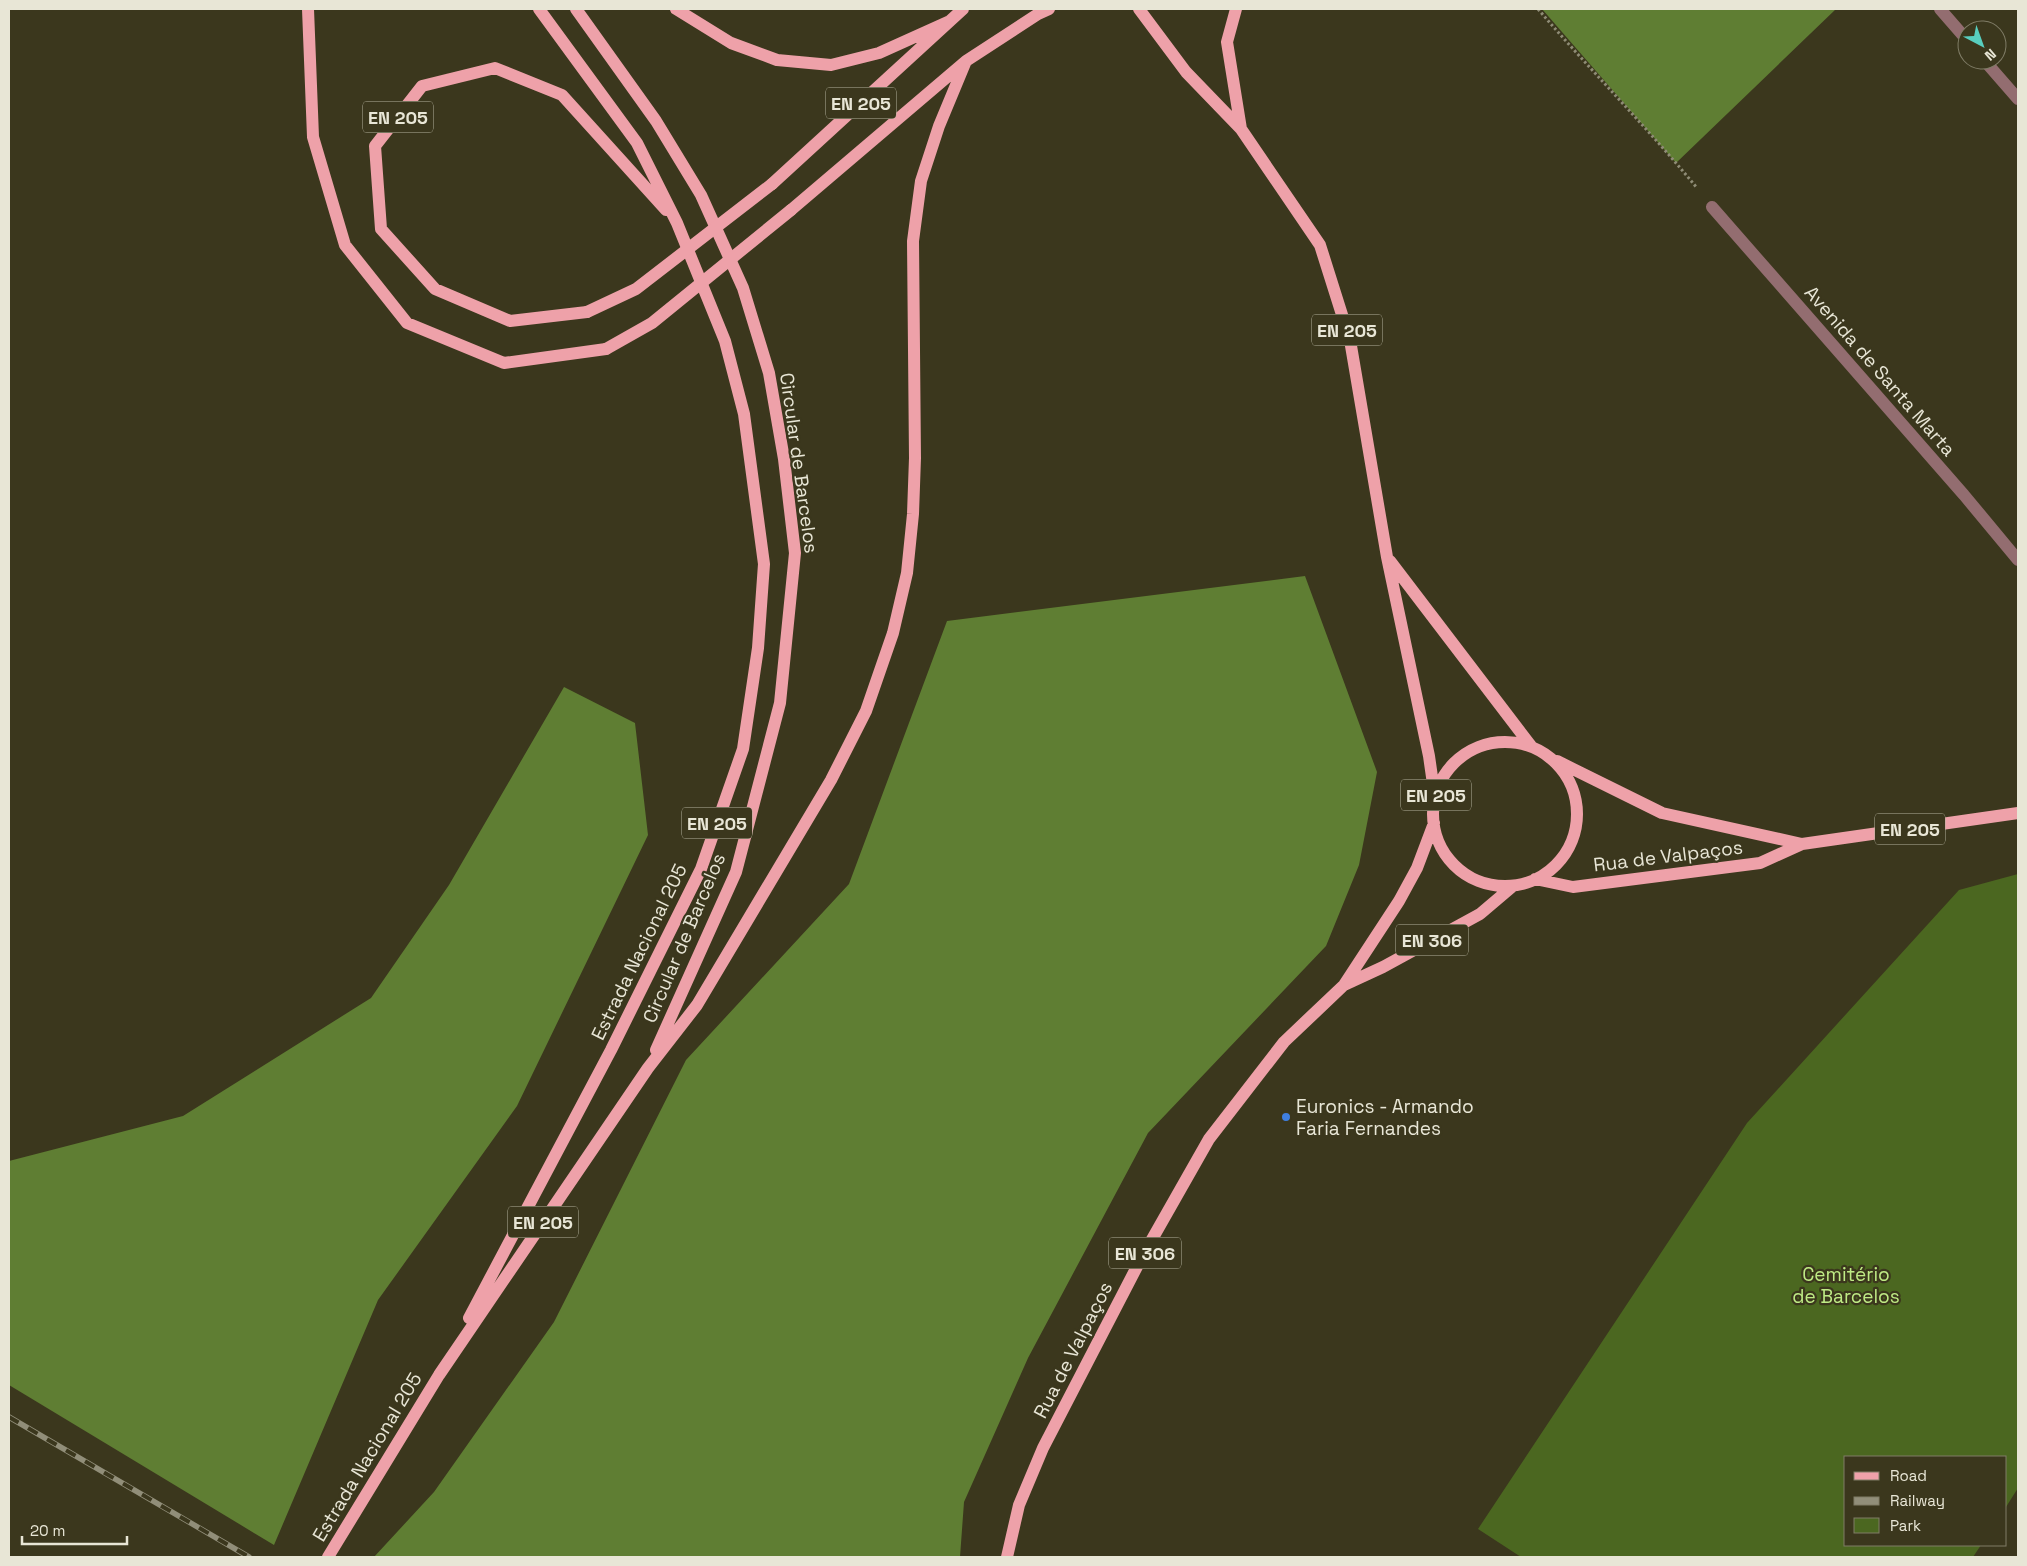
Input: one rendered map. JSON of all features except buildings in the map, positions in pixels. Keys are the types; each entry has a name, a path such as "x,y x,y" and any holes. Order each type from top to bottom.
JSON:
{"main road":[{"path":"308,9 313,137 345,245 407,323 504,363 606,349 652,323 790,210 966,61 1038,14 1049,9"},
{"path":"539,9 637,143 677,224"},
{"name":"Circular de Barcelos","path":"576,9 656,121 701,195 743,288 769,373 784,460 795,553 780,703 736,872 648,1068"},
{"path":"676,9 732,43 777,60 831,66 879,53 950,21"},
{"name":"EN 205","path":"677,224 562,95 495,68 422,86 376,146 381,229 435,289 510,321 587,312 636,289 772,184 963,9"},
{"name":"EN 205","path":"1139,9 1186,72 1241,129 1320,245 1350,340 1387,557 1429,756 1435,798 1434,823 1440,845 1452,863 1470,877 1490,884 1513,886 1535,879 1552,868 1562,858 1575,833 1577,813 1574,792 1565,773 1551,758 1531,746 1387,557"},
{"name":"EN 205","path":"1236,9 1227,42 1241,129"},
{"name":"EN 205","path":"648,1068 696,1005 831,780 866,711 893,633 907,573 913,514 915,458 913,241 921,181 940,126 966,61"},
{"name":"Estrada Nacional 205","path":"439,1376 611,1050 701,869 743,749 758,648 764,564 758,505 744,414 726,342 677,224"},
{"name":"EN 205","path":"1435,798 1444,775 1461,757 1483,746 1506,742 1531,746"},
{"name":"Rua de Valpaços","path":"1551,758 1662,813 1802,844"},
{"name":"Rua de Valpaços","path":"1535,879 1573,887 1760,864 1802,844 2018,814"},
{"name":"Rua de Valpaços","path":"1007,1557 1019,1505 1043,1448 1142,1257 1208,1139 1284,1042 1344,985 1399,901 1417,868 1434,823"},
{"name":"Rua de Valpaços","path":"1344,985 1383,967 1480,914 1513,886"},
{"name":"Estrada Nacional 205","path":"328,1557 439,1376 648,1068"}],"street":[{"path":"1940,9 1957,29"},
{"path":"1993,70 2018,99"},
{"name":"Avenida de Santa Marta","path":"1712,207 1964,495 2018,560"}],"path":[{"path":"1538,9 1676,163 1712,207"}],"green space":[{"path":"1542,9 1836,9 1676,163"},
{"path":"1305,576 1377,772 1359,865 1326,946 1148,1133 1028,1358 964,1502 960,1557 374,1557 434,1492 554,1322 686,1060 849,884 947,621"},
{"path":"564,687 635,723 648,835 517,1106 378,1300 274,1545 9,1385 9,1161 183,1116 371,998 449,885"},
{"name":"Cemitério de Barcelos","path":"2018,874 2018,1488 2007,1505 2007,1456 1844,1456 1844,1546 1980,1546 1973,1557 1521,1557 1478,1529 1747,1123 1959,890"}],"railway":[{"path":"9,1417 249,1557"}],"place":[{"name":"Euronics - Armando Faria Fernandes","path":"1286,1117"}]}
